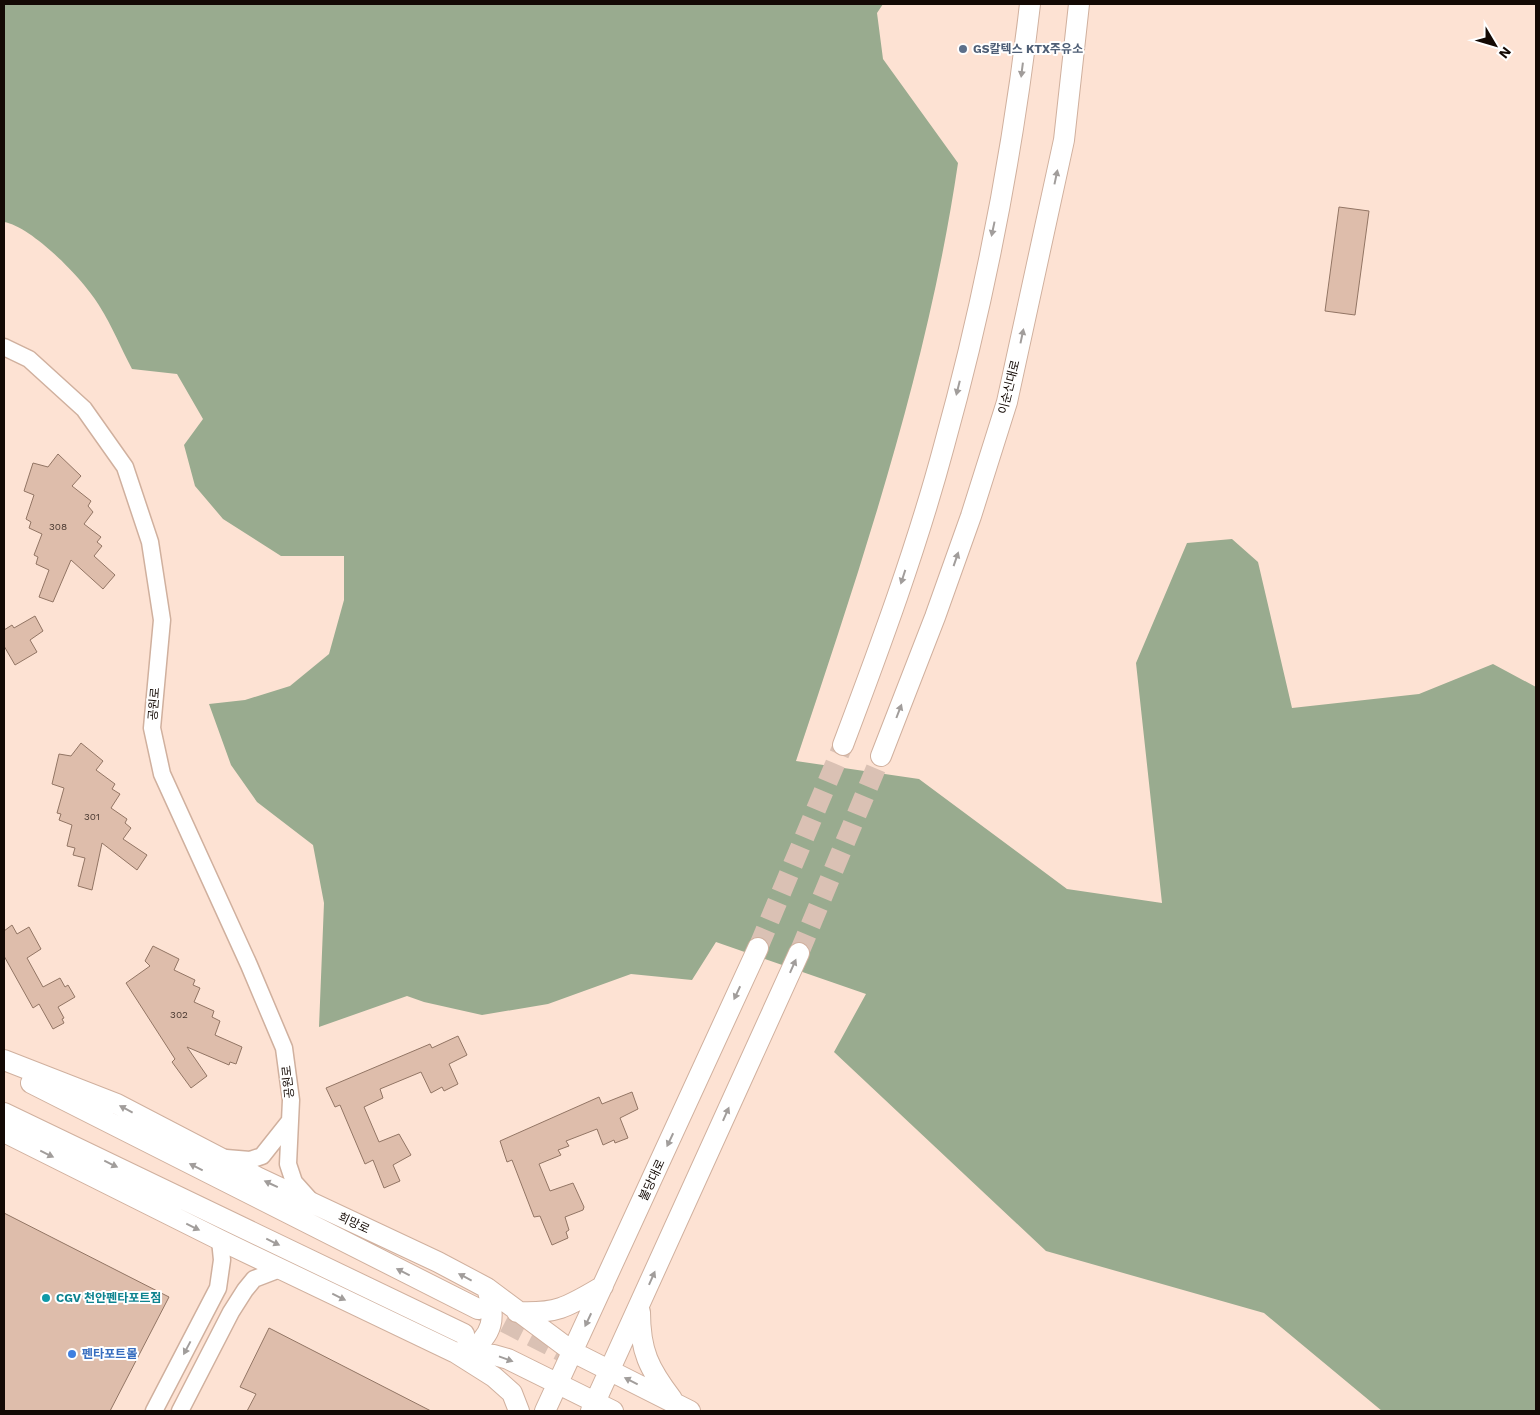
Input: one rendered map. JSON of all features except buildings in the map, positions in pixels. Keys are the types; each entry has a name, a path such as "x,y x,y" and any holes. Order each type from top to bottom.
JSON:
{"main road":[{"path":"843,745 891,616 944,447 975,319 998,209 1022,76 1030,4"},
{"name":"이순신대로","path":"881,756 945,590 1007,402 1064,140 1079,4"},
{"name":"불당대로","path":"546,1411 758,948"},
{"path":"593,1407 799,953"},
{"name":"희망로","path":"4,1060 117,1104 216,1157 487,1288 573,1352 684,1408"},
{"path":"4,1069 478,1309"},
{"path":"4,1113 462,1346 512,1393 519,1411"},
{"path":"4,1132 280,1269 462,1346 508,1359 558,1384 593,1407 613,1411"},
{"path":"518,1312 544,1313 567,1308 603,1286"},
{"path":"462,1346 478,1346 486,1336 493,1320 494,1309 487,1288"},
{"path":"640,1304 640,1338 654,1374 684,1408"}],"street":[{"name":"공원로","path":"4,347 29,359 84,409 125,467 150,542 162,620 152,728 162,774 249,965 284,1048 291,1100 288,1164 294,1182 314,1204"},
{"path":"216,1157 250,1160 262,1156 289,1122"},
{"path":"154,1411 210,1305 222,1275 220,1240"},
{"path":"180,1411 231,1312 254,1279 280,1269"}],"green space":[{"path":"4,4 883,4 877,13 883,59 958,163 945,240 911,391 845,614 796,761 919,779 1067,889 1162,903 1136,663 1187,543 1232,539 1258,562 1292,708 1419,694 1493,664 1536,687 1536,1411 1382,1411 1264,1313 1046,1251 834,1052 866,994 716,942 692,980 631,974 548,1004 482,1015 424,1002 407,996 319,1027 324,903 313,845 257,802 231,765 209,704 245,700 290,686 329,654 344,600 344,556 281,556 223,519 195,486 184,445 203,419 177,374 132,369 104,314 83,283 43,244 16,226 4,222"}],"tunnel":[{"path":"758,948 843,745"},
{"path":"799,953 881,756"},
{"path":"478,1309 568,1355"}],"place":[{"name":"GS칼텍스 KTX주유소","path":"963,49"},
{"name":"CGV 천안펜타포트점","path":"46,1298"},
{"name":"펜타포트몰","path":"72,1354"}]}
